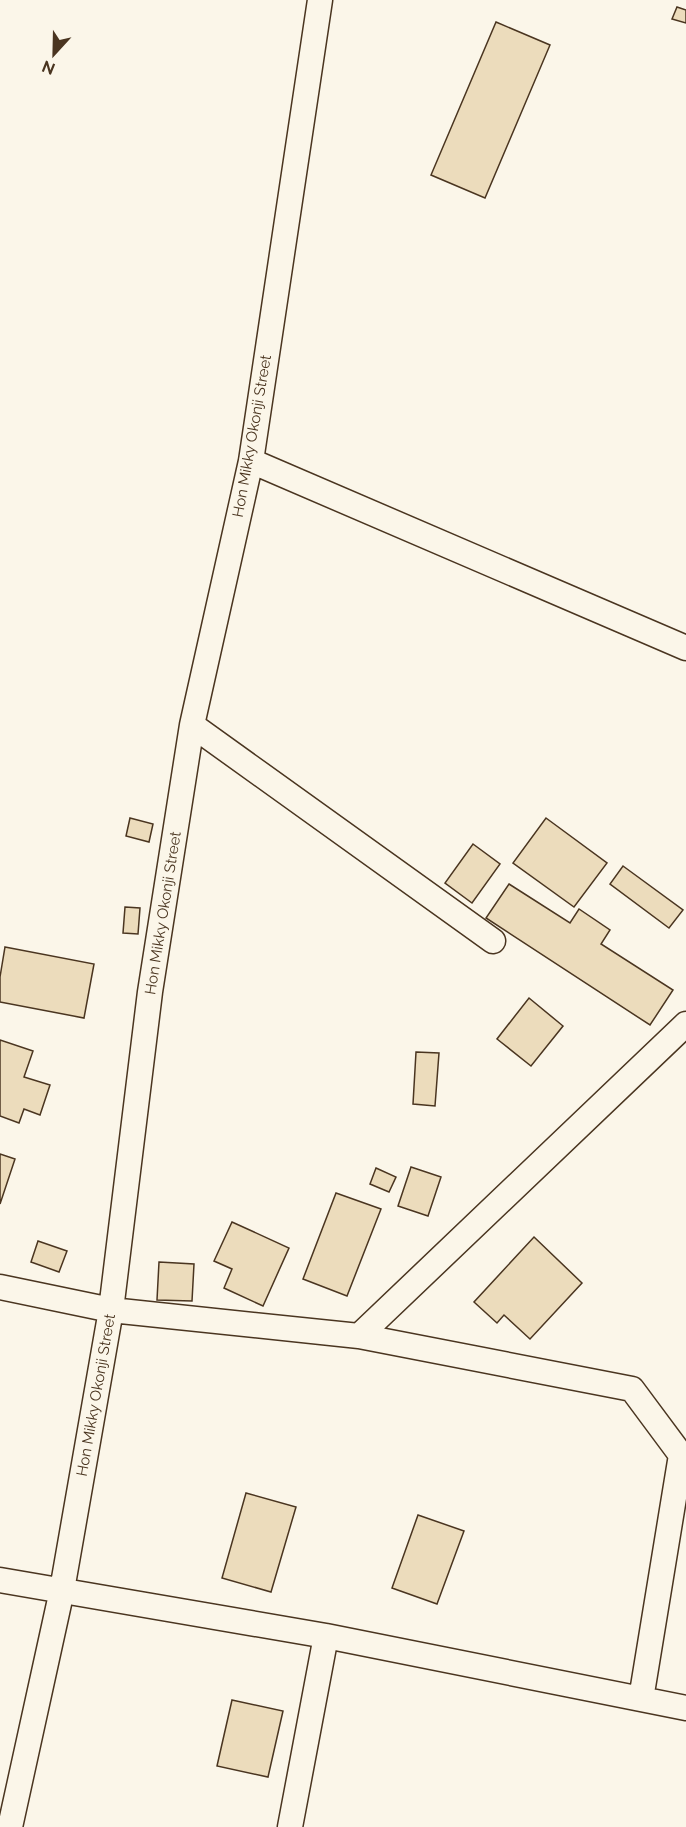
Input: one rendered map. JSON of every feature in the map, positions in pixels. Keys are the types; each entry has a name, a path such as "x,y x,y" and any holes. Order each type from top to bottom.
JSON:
{"street":[{"name":"Hon Mikky Okonji Street","path":"10,1827 62,1590 111,1310 150,992 192,725 250,461 320,0"},
{"path":"250,461 686,648"},
{"path":"192,725 493,941"},
{"path":"359,1336 686,1024"},
{"path":"0,1287 111,1310 359,1336 632,1389 681,1455 641,1699"},
{"path":"0,1580 326,1636 686,1708"},
{"path":"290,1827 326,1636"}],"building":[{"path":"677,7 686,10 686,23 672,19"},
{"path":"496,22 550,45 485,198 431,175"},
{"path":"130,818 153,824 149,842 126,836"},
{"path":"546,818 607,863 574,907 513,863"},
{"path":"473,844 500,864 472,903 445,883"},
{"path":"623,866 683,910 669,928 610,884"},
{"path":"509,884 570,923 579,909 610,930 601,944 673,990 650,1025 486,918"},
{"path":"125,907 140,908 138,934 123,933"},
{"path":"5,947 94,964 84,1018 0,1002 0,977"},
{"path":"529,998 563,1026 531,1066 497,1039"},
{"path":"0,1040 33,1051 24,1077 50,1085 40,1115 24,1109 19,1123 0,1116"},
{"path":"416,1052 439,1053 435,1106 413,1104"},
{"path":"0,1154 15,1159 0,1204"},
{"path":"411,1167 441,1177 428,1216 398,1206"},
{"path":"376,1168 396,1177 389,1192 370,1184"},
{"path":"336,1193 381,1209 347,1296 303,1279"},
{"path":"232,1222 289,1248 263,1306 224,1288 232,1269 214,1261"},
{"path":"534,1237 582,1283 530,1339 504,1315 497,1323 474,1302"},
{"path":"38,1241 67,1251 59,1272 31,1262"},
{"path":"159,1262 194,1264 192,1301 157,1300"},
{"path":"246,1493 296,1507 271,1592 222,1578"},
{"path":"418,1515 464,1531 437,1604 392,1588"},
{"path":"232,1700 283,1711 268,1777 217,1766"}]}
